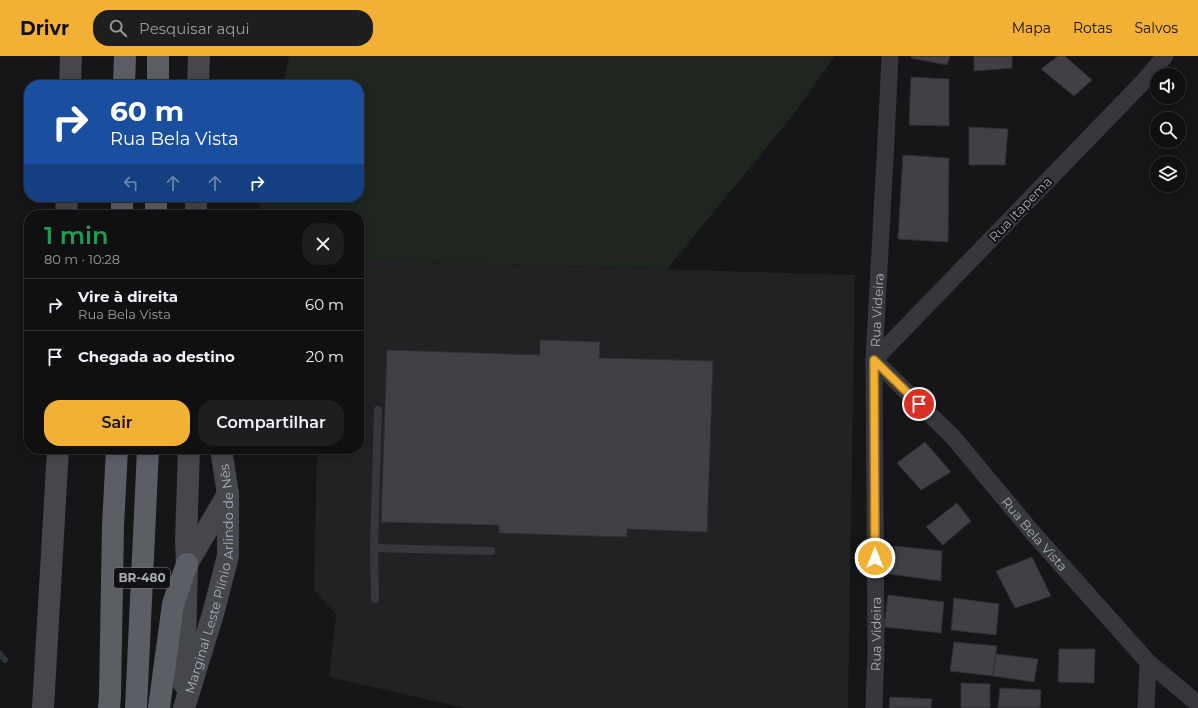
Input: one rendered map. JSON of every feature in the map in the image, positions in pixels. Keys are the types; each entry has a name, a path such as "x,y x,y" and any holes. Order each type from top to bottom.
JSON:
{"highway":[{"path":"124,80 125,56"},
{"path":"158,56 158,80"},
{"name":"BR-480","path":"109,708 113,526 117,454"},
{"name":"BR-480","path":"136,708 148,454"},
{"path":"159,708 173,604 187,564"}],"main road":[{"path":"70,80 71,56"},
{"path":"198,80 199,56"},
{"path":"43,708 58,454"},
{"name":"Marginal Leste Plínio Arlindo de Nês","path":"184,708 189,454"},
{"name":"Marginal Leste Plínio Arlindo de Nês","path":"184,708 213,614 228,556 228,494 222,454"},
{"path":"187,564 228,494"}],"street":[{"name":"Rua Videira","path":"874,708 876,649 874,360 890,56"},
{"name":"Rua Itapema","path":"874,360 1144,81 1165,56"},
{"name":"Rua Bela Vista","path":"874,360 952,437 1033,533 1148,662 1198,704"},
{"path":"1146,708 1148,662"}],"lane":[{"path":"375,599 374,548 378,410"},
{"path":"374,548 491,550"}],"shaded area":[{"path":"289,56 835,56 793,115 667,269 364,260 364,210 261,210 260,202 364,202 364,80 284,80"},
{"path":"364,260 855,275 848,708 465,708 329,677 336,614 314,590 317,454 364,454"}],"building":[{"path":"911,56 950,56 947,65 911,58"},
{"path":"974,56 1012,56 1012,68 974,71"},
{"path":"1058,56 1065,56 1092,80 1074,96 1041,69"},
{"path":"911,77 949,79 949,126 909,125"},
{"path":"969,127 1008,129 1005,165 969,165"},
{"path":"903,155 949,158 948,242 898,239"},
{"path":"540,340 600,342 599,358 713,361 707,532 627,529 627,537 499,533 499,525 381,522 387,350 540,355"},
{"path":"925,442 951,472 921,490 897,463"},
{"path":"957,503 971,521 943,545 926,527"},
{"path":"895,546 942,551 941,581 889,574"},
{"path":"1032,557 1051,596 1015,608 996,571"},
{"path":"888,595 944,602 941,633 884,627"},
{"path":"954,598 999,604 996,635 951,630"},
{"path":"954,642 997,646 993,676 950,671"},
{"path":"1059,649 1095,649 1094,683 1058,682"},
{"path":"996,654 1038,659 1034,682 993,676"},
{"path":"961,683 990,684 990,708 961,708"},
{"path":"1000,688 1041,690 1040,708 998,708"},
{"path":"890,697 932,699 931,708 889,708"}],"waterway":[{"path":"0,654 5,660"}],"route":[{"path":"875,558 874,360 919,404"}]}
